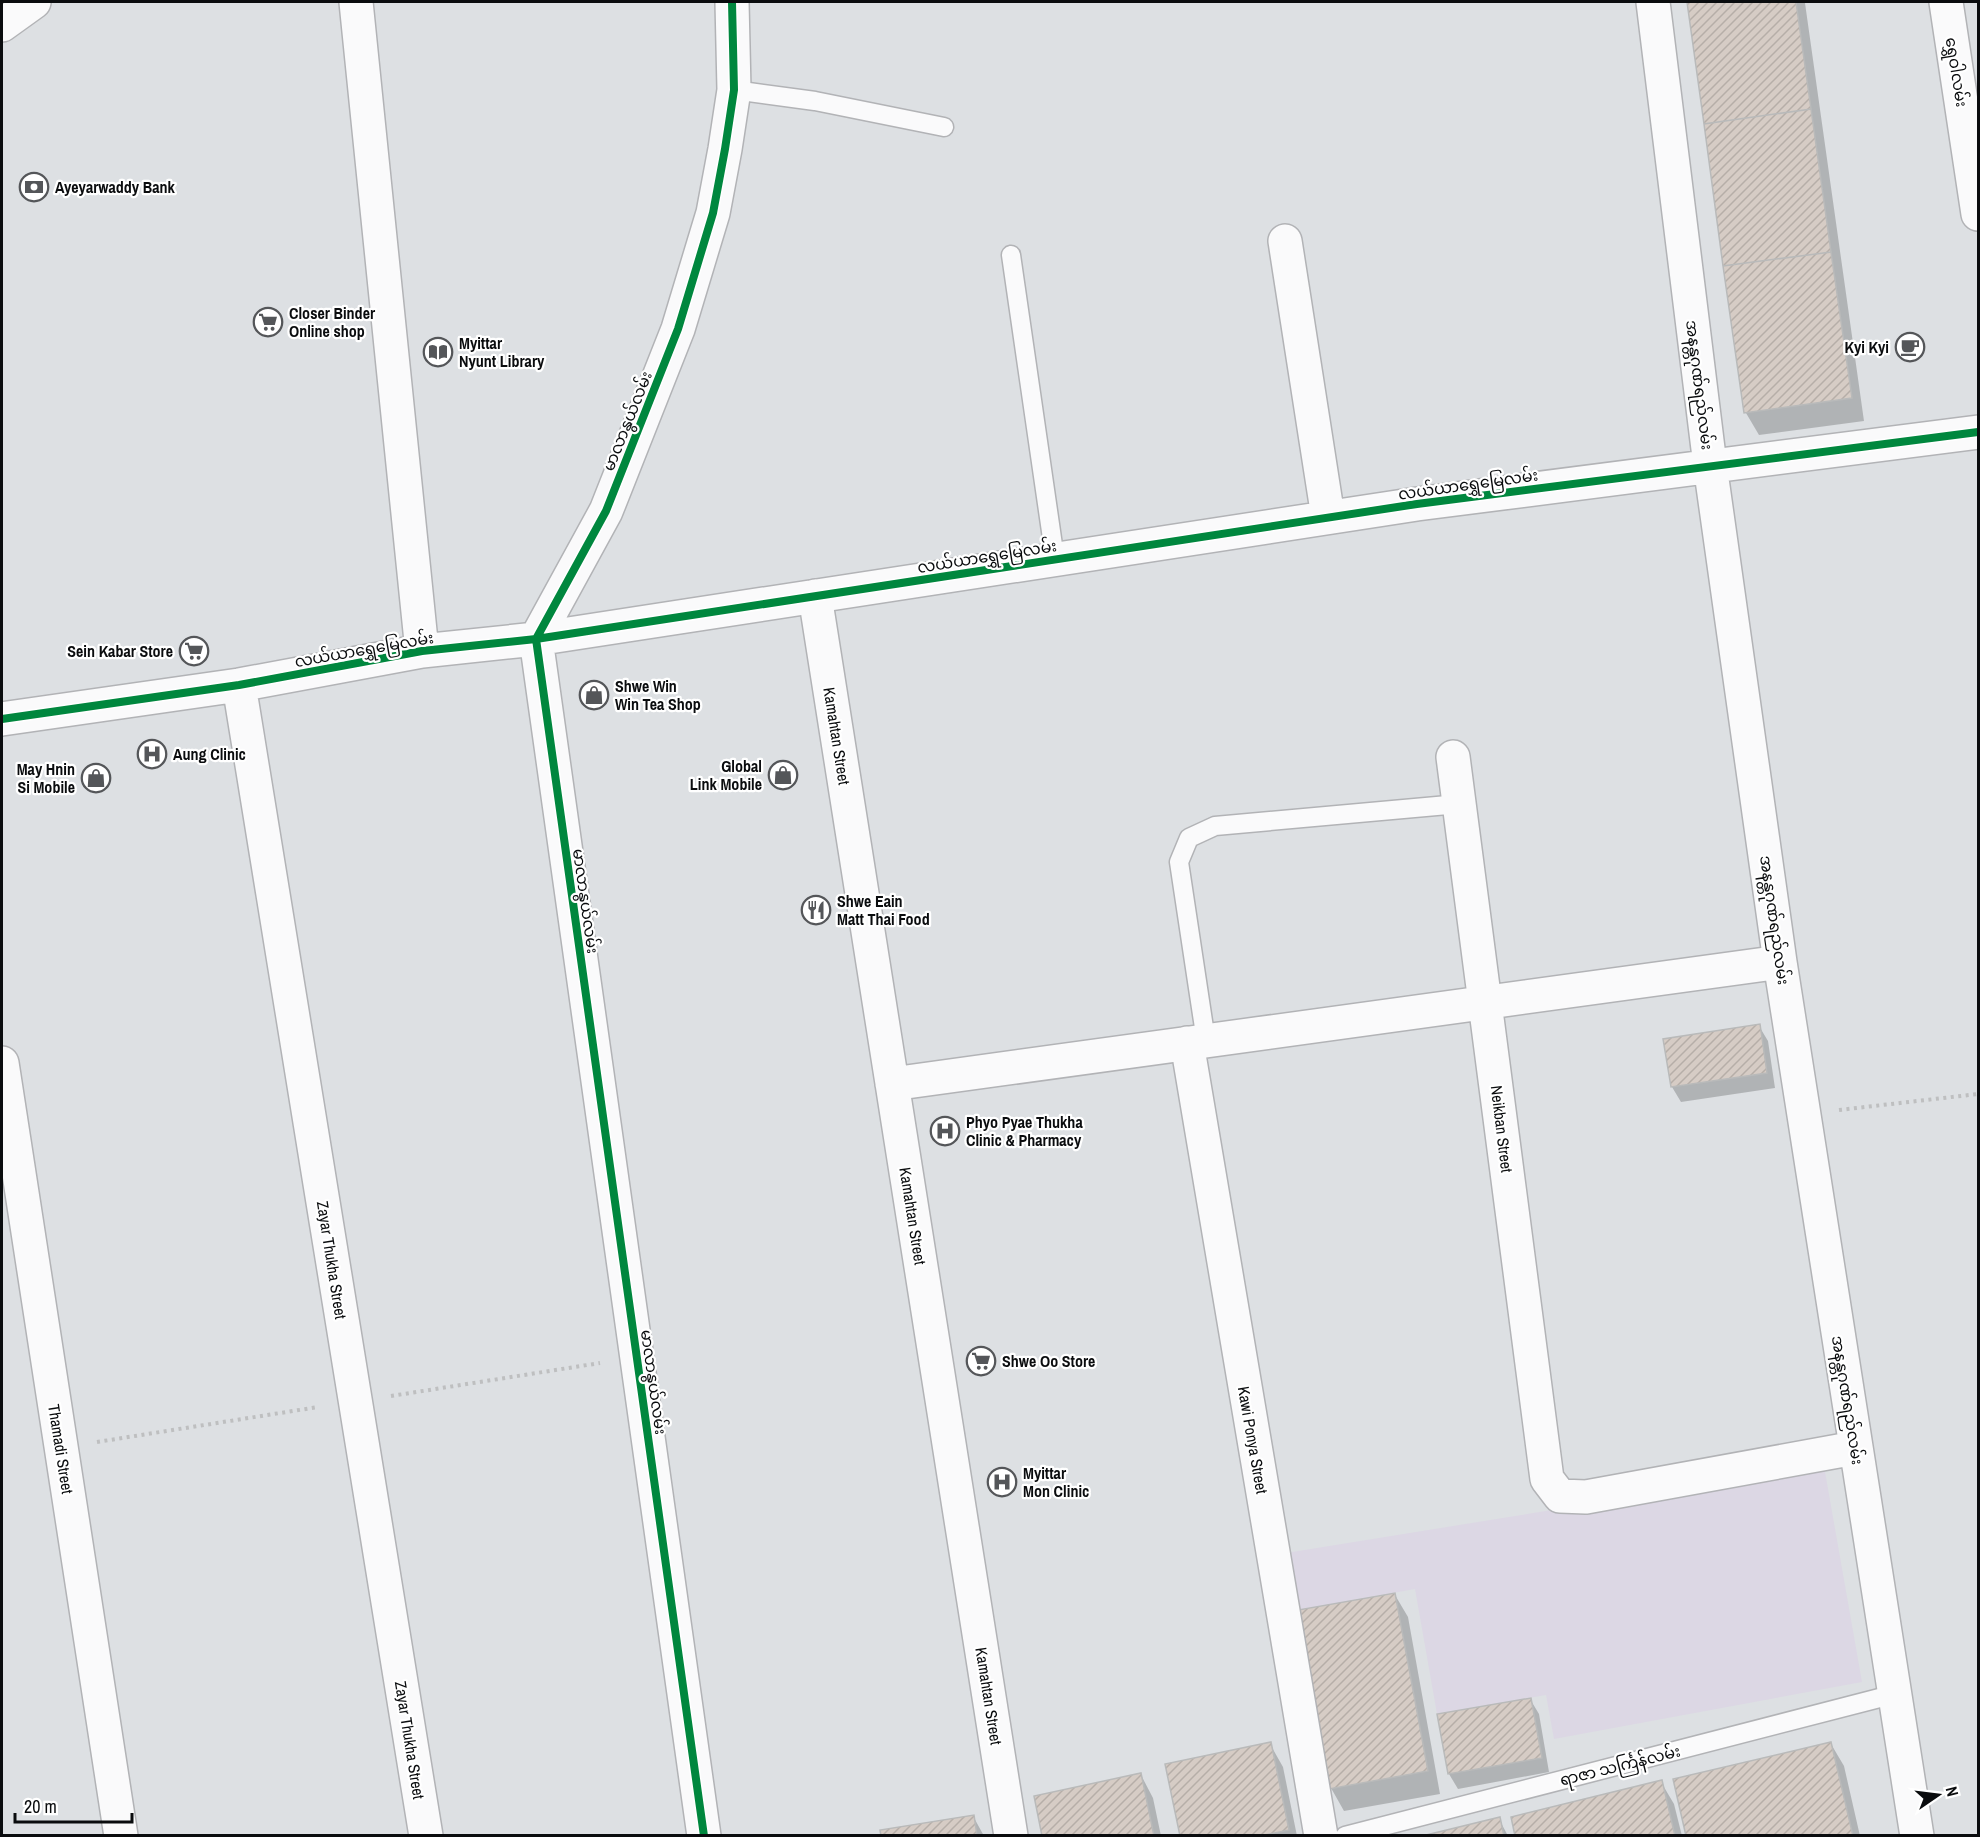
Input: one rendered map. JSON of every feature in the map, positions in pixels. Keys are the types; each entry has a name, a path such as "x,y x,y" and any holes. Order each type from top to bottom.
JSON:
{"street":[{"path":"2,25 34,2"},
{"path":"356,2 422,651"},
{"name":"မာလာနွယ်လမ်း","path":"704,1836 536,639 606,511 678,329 713,213 734,90 732,2"},
{"name":"အနန္တဂုဏ်ရည်လမ်း","path":"1653,2 1710,465 1780,962 1917,1836"},
{"name":"ရွှေဝါလမ်း","path":"1946,2 1978,214"},
{"path":"1285,241 1328,517"},
{"name":"လယ်ယာရွှေမြေလမ်း","path":"2,719 239,685 422,651 536,639 1417,504 1978,432"},
{"name":"Kamahtan Street","path":"815,596 1011,1836"},
{"name":"Zayar Thukha Street","path":"239,685 426,1836"},
{"name":"Neikban Street","path":"1453,758 1547,1479 1560,1496 1586,1497 1855,1448"},
{"path":"892,1084 1780,962"},
{"name":"Kawi Ponya Street","path":"1196,1042 1321,1836"},
{"name":"Thamadi Street","path":"2,1063 122,1836"}],"lane":[{"path":"734,90 815,101 944,127"},
{"path":"1011,255 1055,560"},
{"path":"1196,1042 1179,862 1189,838 1215,826 1459,804"},
{"name":"ရာဇာ သင်္ကြန်လမ်း","path":"1345,1836 1895,1694"}],"path":[{"path":"1805,1114 1978,1094"}],"shaded area":[{"path":"1824,1466 1862,1682 1554,1739 1546,1695 1437,1714 1415,1589 1298,1610 1286,1553"}],"building":[{"path":"1687,2 1796,2 1811,109 1704,124"},
{"path":"1811,109 1831,252 1723,266 1704,124"},
{"path":"1831,252 1852,398 1744,413 1723,266"},
{"path":"1760,1024 1767,1073 1671,1087 1663,1039"},
{"path":"1395,1593 1428,1771 1329,1789 1298,1610"},
{"path":"1531,1698 1542,1758 1448,1774 1437,1714"},
{"path":"1271,1742 1289,1830 1260,1836 1180,1836 1165,1764"},
{"path":"1831,1742 1853,1836 1686,1836 1673,1779"},
{"path":"1141,1773 1154,1836 1042,1836 1034,1796"},
{"path":"1662,1780 1675,1836 1515,1836 1511,1817"},
{"path":"974,1815 977,1836 881,1836 880,1830"},
{"path":"1500,1817 1504,1836 1422,1836"}],"cycle path":[{"path":"704,1836 536,639 606,511 678,329 713,213 725,149 734,90 732,2"},
{"path":"2,719 239,685 422,651 536,639 1417,504 1978,432"}],"place":[{"name":"Ayeyarwaddy Bank","path":"34,187"},
{"name":"Closer Binder Online shop","path":"268,322"},
{"name":"Kyi Kyi","path":"1910,347"},
{"name":"Myittar Nyunt Library","path":"438,352"},
{"name":"Sein Kabar Store","path":"194,651"},
{"name":"Shwe Win Win Tea Shop","path":"594,695"},
{"name":"Aung Clinic","path":"152,754"},
{"name":"Global Link Mobile","path":"783,775"},
{"name":"May Hnin Si Mobile","path":"96,778"},
{"name":"Shwe Eain Matt Thai Food","path":"816,910"},
{"name":"Phyo Pyae Thukha Clinic & Pharmacy","path":"945,1131"},
{"name":"Shwe Oo Store","path":"981,1361"},
{"name":"Myittar Mon Clinic","path":"1002,1482"}]}
